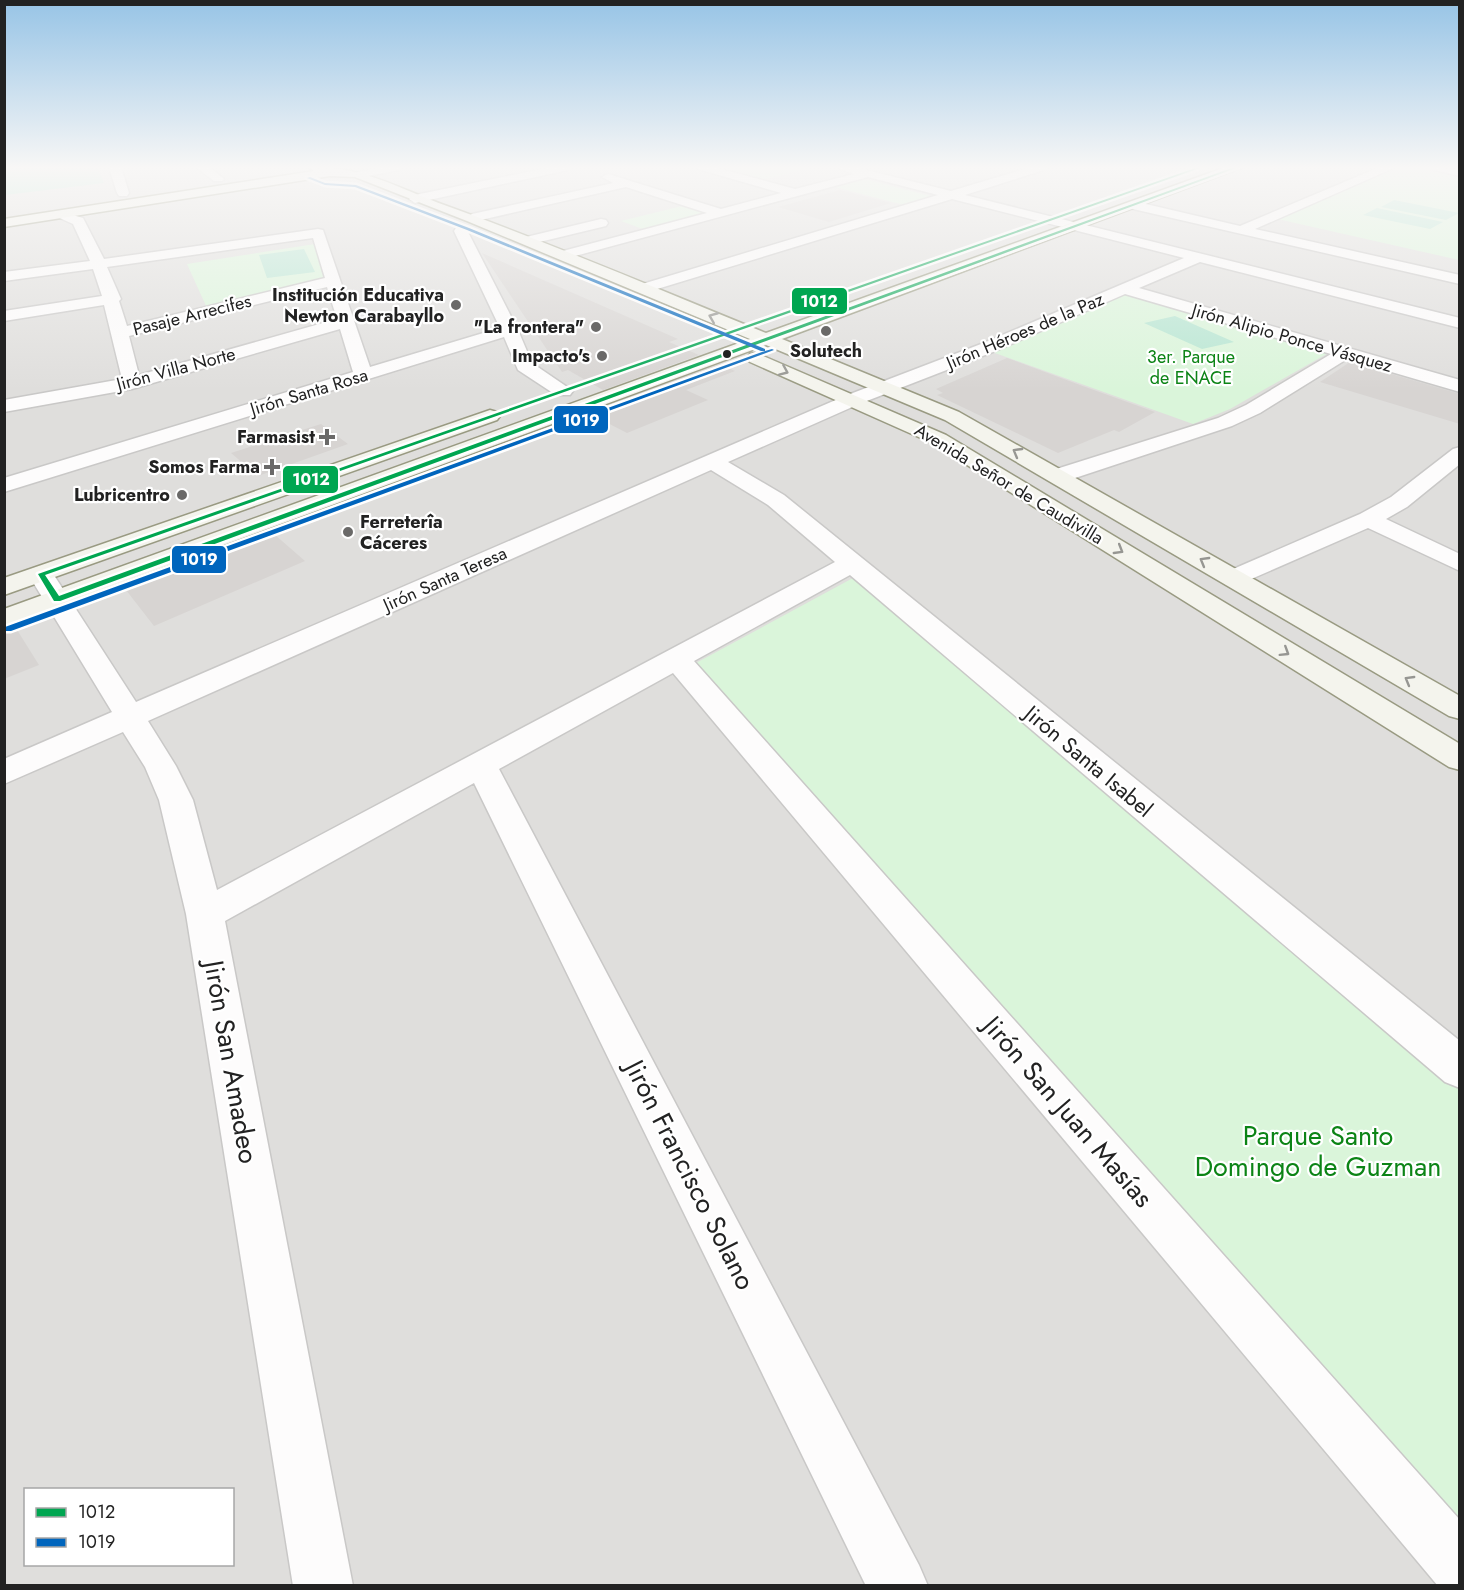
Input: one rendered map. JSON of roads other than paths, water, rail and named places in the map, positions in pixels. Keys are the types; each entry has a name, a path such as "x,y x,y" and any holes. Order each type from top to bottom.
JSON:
{"main road":[{"name":"Avenida Señor de Caudivilla","path":"485,241 939,439 1460,759"},
{"name":"Avenida Señor de Caudivilla","path":"528,241 952,416 1460,709"},
{"path":"4,618 49,586 563,391 989,241"},
{"path":"4,587 49,586 737,350 1035,241"}],"street":[{"path":"90,241 113,299 132,383"},
{"path":"4,277 246,241"},
{"path":"324,241 333,281 363,375"},
{"path":"466,241 510,330 524,366 563,391"},
{"path":"564,255 615,241"},
{"path":"644,288 797,241"},
{"path":"1130,241 1460,323"},
{"path":"1295,241 1455,275"},
{"name":"Jirón Héroes de la Paz","path":"886,388 987,348 1196,258"},
{"name":"Pasaje Arrecifes","path":"121,333 333,281"},
{"name":"Jirón Alipio Ponce Vásquez","path":"1124,289 1460,386"},
{"path":"4,316 113,299"},
{"name":"Jirón Villa Norte","path":"4,406 132,383 346,322"},
{"name":"Jirón Santa Rosa","path":"4,484 510,330"},
{"path":"1058,476 1225,422 1253,409 1345,353"},
{"name":"Jirón Santa Teresa","path":"4,772 852,400 886,388"},
{"path":"1233,578 1368,519 1398,502 1460,453"},
{"name":"Jirón Santa Isabel","path":"712,462 776,500 1460,1068"},
{"path":"4,478 73,464"},
{"path":"1368,519 1460,564"},
{"path":"205,914 851,564"},
{"name":"Jirón San Amadeo","path":"49,586 160,766 176,800 205,914 323,1586"},
{"name":"Jirón San Juan Masías","path":"676,659 1460,1565"},
{"name":"Jirón Francisco Solano","path":"482,765 898,1586"}],"place":[{"name":"Institución Educativa Newton Carabayllo","path":"456,305"},
{"name":"\"La frontera\"","path":"596,327"},
{"name":"Solutech","path":"826,331"},
{"name":"Impacto's","path":"602,356"},
{"name":"Farmasist","path":"327,437"},
{"name":"Somos Farma","path":"272,467"},
{"name":"Lubricentro","path":"182,495"},
{"name":"Ferreterîa Cáceres","path":"348,532"}],"park label":[{"name":"3er. Parque de ENACE","path":"1191,367"},
{"name":"Parque Santo Domingo de Guzman","path":"1318,1152"}]}
